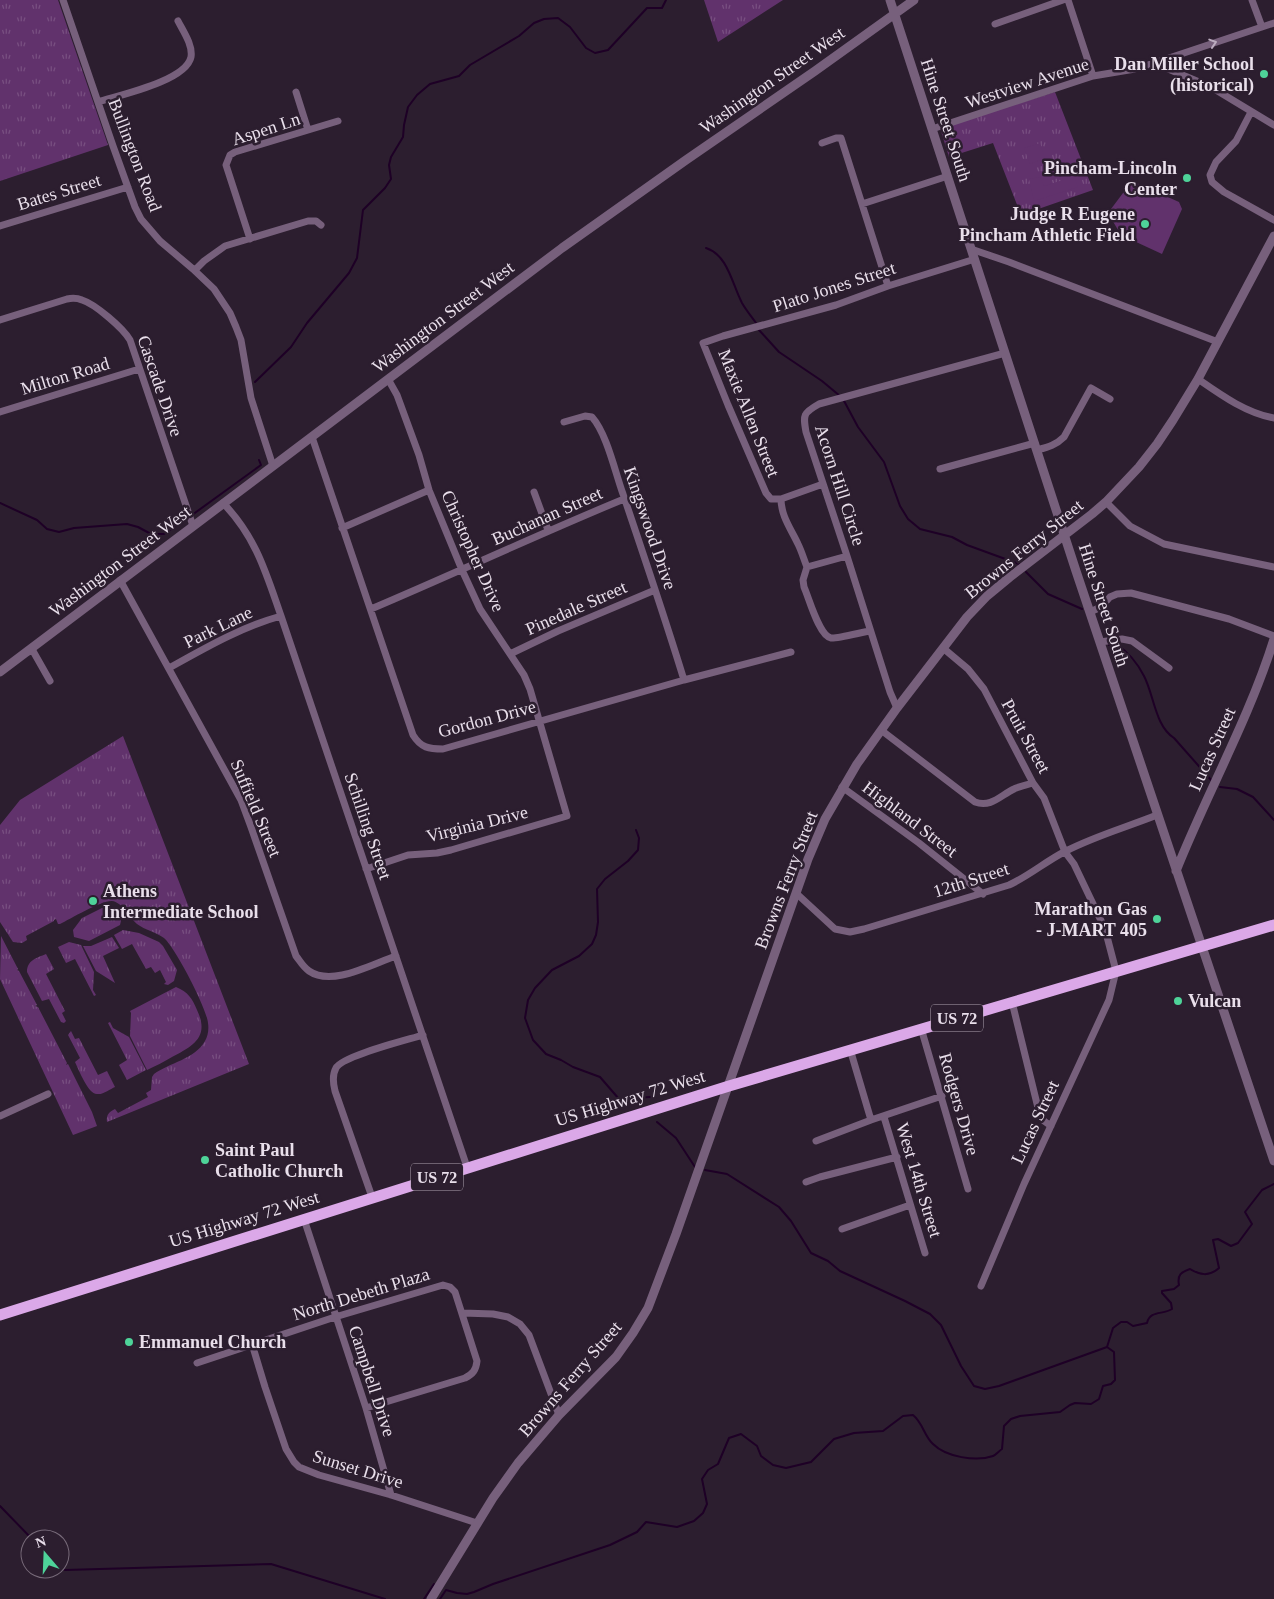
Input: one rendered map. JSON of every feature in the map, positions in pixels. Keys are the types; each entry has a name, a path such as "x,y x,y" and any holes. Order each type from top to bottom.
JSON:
{"highway":[{"name":"US Highway 72 West","path":"0,1314 728,1086 1274,925"}],"street":[{"name":"Bullington Road","path":"63,0 128,187 141,219 160,241 195,270 214,289 223,301 236,327 241,340 251,398 272,466"},
{"name":"Hine Street South","path":"890,0 1064,534 1274,1161"},
{"name":"Washington Street West","path":"0,672 562,248 823,66 914,0"},
{"path":"995,24 1062,0"},
{"path":"1068,0 1093,76"},
{"path":"1252,0 1262,27"},
{"path":"98,102 164,81 188,65 191,51 178,21"},
{"name":"Westview Avenue","path":"932,129 1093,76 1154,63 1274,23"},
{"path":"1154,63 1212,87 1274,125"},
{"path":"296,92 308,130"},
{"path":"1251,112 1236,141 1216,162 1210,175 1212,182 1224,192 1274,220"},
{"name":"Aspen Ln","path":"250,239 226,165 226,156 338,121"},
{"path":"822,143 841,138 888,286"},
{"path":"862,204 948,176"},
{"name":"Bates Street","path":"0,226 128,187"},
{"path":"195,270 225,246 308,221 316,221 321,224"},
{"name":"Browns Ferry Street","path":"431,1599 493,1498 518,1463 559,1415 616,1357 633,1334 648,1308 808,859 825,819 842,787 897,708 967,617 987,596 1106,502 1157,444 1174,420 1198,379 1274,236"},
{"path":"971,249 1218,342"},
{"name":"Plato Jones Street","path":"703,343 722,336 836,305 888,286 974,259"},
{"name":"Cascade Drive","path":"0,320 66,299 81,299 88,302 122,328 130,340 193,526"},
{"name":"Maxie Allen Street","path":"703,343 762,486 771,499 781,499 781,509 785,520 799,546 807,567 803,580 804,587 825,636 831,638 870,631"},
{"name":"Acorn Hill Circle","path":"897,708 870,631 803,419 807,412 820,404 1005,353"},
{"name":"Milton Road","path":"0,412 139,369"},
{"name":"Christopher Drive","path":"388,379 404,412 430,490 462,570 487,622 524,676 567,816"},
{"path":"1198,379 1226,398 1253,412 1274,418"},
{"path":"940,468 1036,446 1052,445 1064,437 1091,388 1110,399"},
{"name":"Kingswood Drive","path":"564,422 585,416 592,417 603,436 684,680"},
{"name":"Gordon Drive","path":"312,437 414,735 417,742 429,749 443,749 684,680 791,652"},
{"path":"781,499 823,484"},
{"path":"342,528 430,490"},
{"path":"534,492 548,530"},
{"name":"Buchanan Street","path":"371,609 548,530 624,499"},
{"path":"1106,502 1130,526 1164,544 1274,567"},
{"name":"Schilling Street","path":"223,503 253,543 281,616 467,1167"},
{"path":"807,567 847,556"},
{"name":"Suffield Street","path":"120,580 241,800 290,942 296,956 304,967 317,975 332,976 353,972 396,956"},
{"name":"Pinedale Street","path":"510,654 558,631 655,590"},
{"path":"1090,612 1101,606 1110,597 1117,594 1131,593 1229,619 1274,637"},
{"name":"Park Lane","path":"169,668 235,632 262,621 281,616"},
{"name":"Lucas Street","path":"1176,871 1257,689 1274,637"},
{"path":"1100,642 1122,639 1132,641 1169,668"},
{"name":"Pruit Street","path":"943,648 968,669 984,689 1033,783 1044,798 1065,852 1074,864 1105,929 1116,971"},
{"path":"27,652 32,651 50,681"},
{"path":"881,730 975,802 989,804 1014,789 1033,783"},
{"name":"Highland Street","path":"842,787 983,894"},
{"name":"12th Street","path":"796,893 835,929 842,932 850,932 1009,885 1023,879 1065,852 1088,841 1157,815"},
{"name":"Virginia Drive","path":"366,869 408,855 451,850 567,816"},
{"name":"Lucas Street","path":"981,1286 1108,1000 1116,971"},
{"path":"1012,1002 1040,1116 1051,1126"},
{"name":"Rodgers Drive","path":"922,1028 968,1189"},
{"path":"372,1197 336,1091 333,1076 335,1068 340,1062 353,1057 423,1035"},
{"name":"West 14th Street","path":"850,1049 871,1120"},
{"path":"0,1116 48,1094"},
{"path":"816,1141 942,1096"},
{"name":"West 14th Street","path":"884,1117 925,1253"},
{"path":"806,1182 897,1157"},
{"path":"842,1229 910,1205"},
{"name":"Campbell Drive","path":"304,1219 366,1408 391,1495"},
{"name":"North Debeth Plaza","path":"196,1363 335,1317 443,1285 450,1287 456,1292 477,1361 476,1368 472,1374 465,1378 366,1408"},
{"path":"463,1313 493,1314 508,1317 520,1324 529,1335 559,1415"},
{"name":"Sunset Drive","path":"252,1344 286,1450 299,1467 319,1475 391,1495 478,1523"}],"green space":[{"path":"0,0 58,0 108,145 0,181"},
{"path":"704,0 783,0 718,42"},
{"path":"1055,92 1093,190 1021,215 993,143 949,157 940,128"},
{"path":"1040,143 1045,158 1030,164 1024,148"},
{"path":"1071,166 1078,187 1034,201 1029,179 1040,177 1044,186 1063,180 1060,169"},
{"name":"Judge R Eugene Pincham Athletic Field","path":"1132,181 1179,202 1182,209 1162,254 1121,235 1108,213"},
{"path":"123,736 249,1064 107,1122 108,1116 113,1110 115,1109 118,1113 148,1097 146,1093 151,1090 154,1074 201,1047 208,1032 206,1016 190,979 169,944 161,936 137,924 116,902 107,901 101,903 60,924 58,924 56,919 26,936 27,940 22,943 13,942 0,922 0,825 20,800"},
{"path":"104,907 113,907 118,910 121,916 120,925 89,941 74,937 73,930 82,918"},
{"path":"123,930 139,933 159,942 163,946 177,970 174,981 168,985 164,984 166,982 160,970 155,973 151,967 146,969 132,944 122,949 114,935"},
{"path":"1,936 17,970 37,1005 35,1006 38,1007 67,1063 66,1065 68,1064 97,1126 73,1135 0,979"},
{"path":"112,937 119,948 103,956 115,983 96,971 83,946 91,946"},
{"path":"69,942 81,945 94,972 93,990 96,995 94,996 75,959 66,963 58,947"},
{"path":"46,954 54,969 46,974 65,1011 62,1013 66,1021 64,1023 61,1022 49,999 42,1001 27,972 31,962"},
{"path":"176,987 187,993 193,1002 201,1019 202,1027 200,1034 197,1040 187,1049 147,1070 130,1036 130,1011"},
{"path":"110,1022 113,1028 129,1037 146,1070 127,1080 119,1065 127,1060 108,1023"},
{"path":"71,1031 75,1039 79,1038 98,1075 107,1071 115,1087 99,1094 90,1090 75,1062 80,1058 68,1035"}],"waterway":[{"path":"255,382 291,347 307,323 349,273 357,258 363,210 385,188 391,179 389,165 391,157 403,137 408,107 417,95 430,84 459,76 470,65 519,36 534,23 544,19 558,18 570,27 586,48 595,53 608,50 647,8 662,8 666,0"},
{"path":"706,248 724,263 742,303 756,323"},
{"path":"759,330 779,352 822,381 840,396"},
{"path":"843,399 858,427 884,462 900,506 908,519 920,529 952,537 967,545 1019,564"},
{"path":"192,515 261,465 259,460"},
{"path":"0,503 37,520 47,529 59,532 74,528 127,524 151,534 164,534 188,518"},
{"path":"1026,572 1048,594 1082,609"},
{"path":"1109,645 1116,644 1135,662 1147,684 1163,726 1212,781"},
{"path":"1220,787 1237,789 1253,797 1274,820"},
{"path":"636,830 639,838 638,850 628,861 605,879 597,889 598,922 592,944 579,956 552,970 535,988 528,1000 525,1018 533,1040 546,1054 600,1077 619,1099 650,1097"},
{"path":"657,1122 676,1138 695,1167"},
{"path":"705,1170 727,1174 779,1207 791,1221 811,1253 828,1261 840,1271 930,1314 941,1325 961,1366 974,1386 985,1389 999,1386 1107,1347"},
{"path":"1107,1347 1113,1328 1121,1322 1127,1322 1133,1326 1147,1323 1154,1314 1172,1309 1171,1303 1162,1291 1174,1289 1179,1285 1179,1276 1182,1273 1190,1269 1197,1273 1208,1274 1219,1268 1213,1240 1218,1239 1231,1246 1238,1243 1252,1224 1245,1212 1262,1190 1274,1184"},
{"path":"440,1599 446,1590 467,1594 610,1545 637,1532 646,1522 677,1527 694,1521 703,1513 707,1504 702,1479 708,1470 718,1464 729,1438 741,1434 757,1446 761,1456 773,1465 786,1468 811,1462 834,1439 854,1433 883,1431 903,1416 913,1415 930,1441 945,1452 970,1458 993,1456 1002,1449 1004,1426 1011,1419 1020,1416 1060,1412 1075,1403 1091,1404 1099,1399 1103,1386 1111,1384 1115,1380 1114,1352 1107,1347"},
{"path":"0,1506 22,1529"},
{"path":"70,1570 271,1564 385,1599"},
{"path":"424,1599 434,1584"}],"place":[{"name":"Dan Miller School (historical)","path":"1264,74"},
{"name":"Pincham-Lincoln Center","path":"1187,178"},
{"name":"Judge R Eugene Pincham Athletic Field","path":"1145,224"},
{"name":"Athens Intermediate School","path":"93,901"},
{"name":"Marathon Gas - J-MART 405","path":"1157,919"},
{"name":"Vulcan","path":"1178,1001"},
{"name":"Saint Paul Catholic Church","path":"205,1160"},
{"name":"Emmanuel Church","path":"129,1342"}]}
